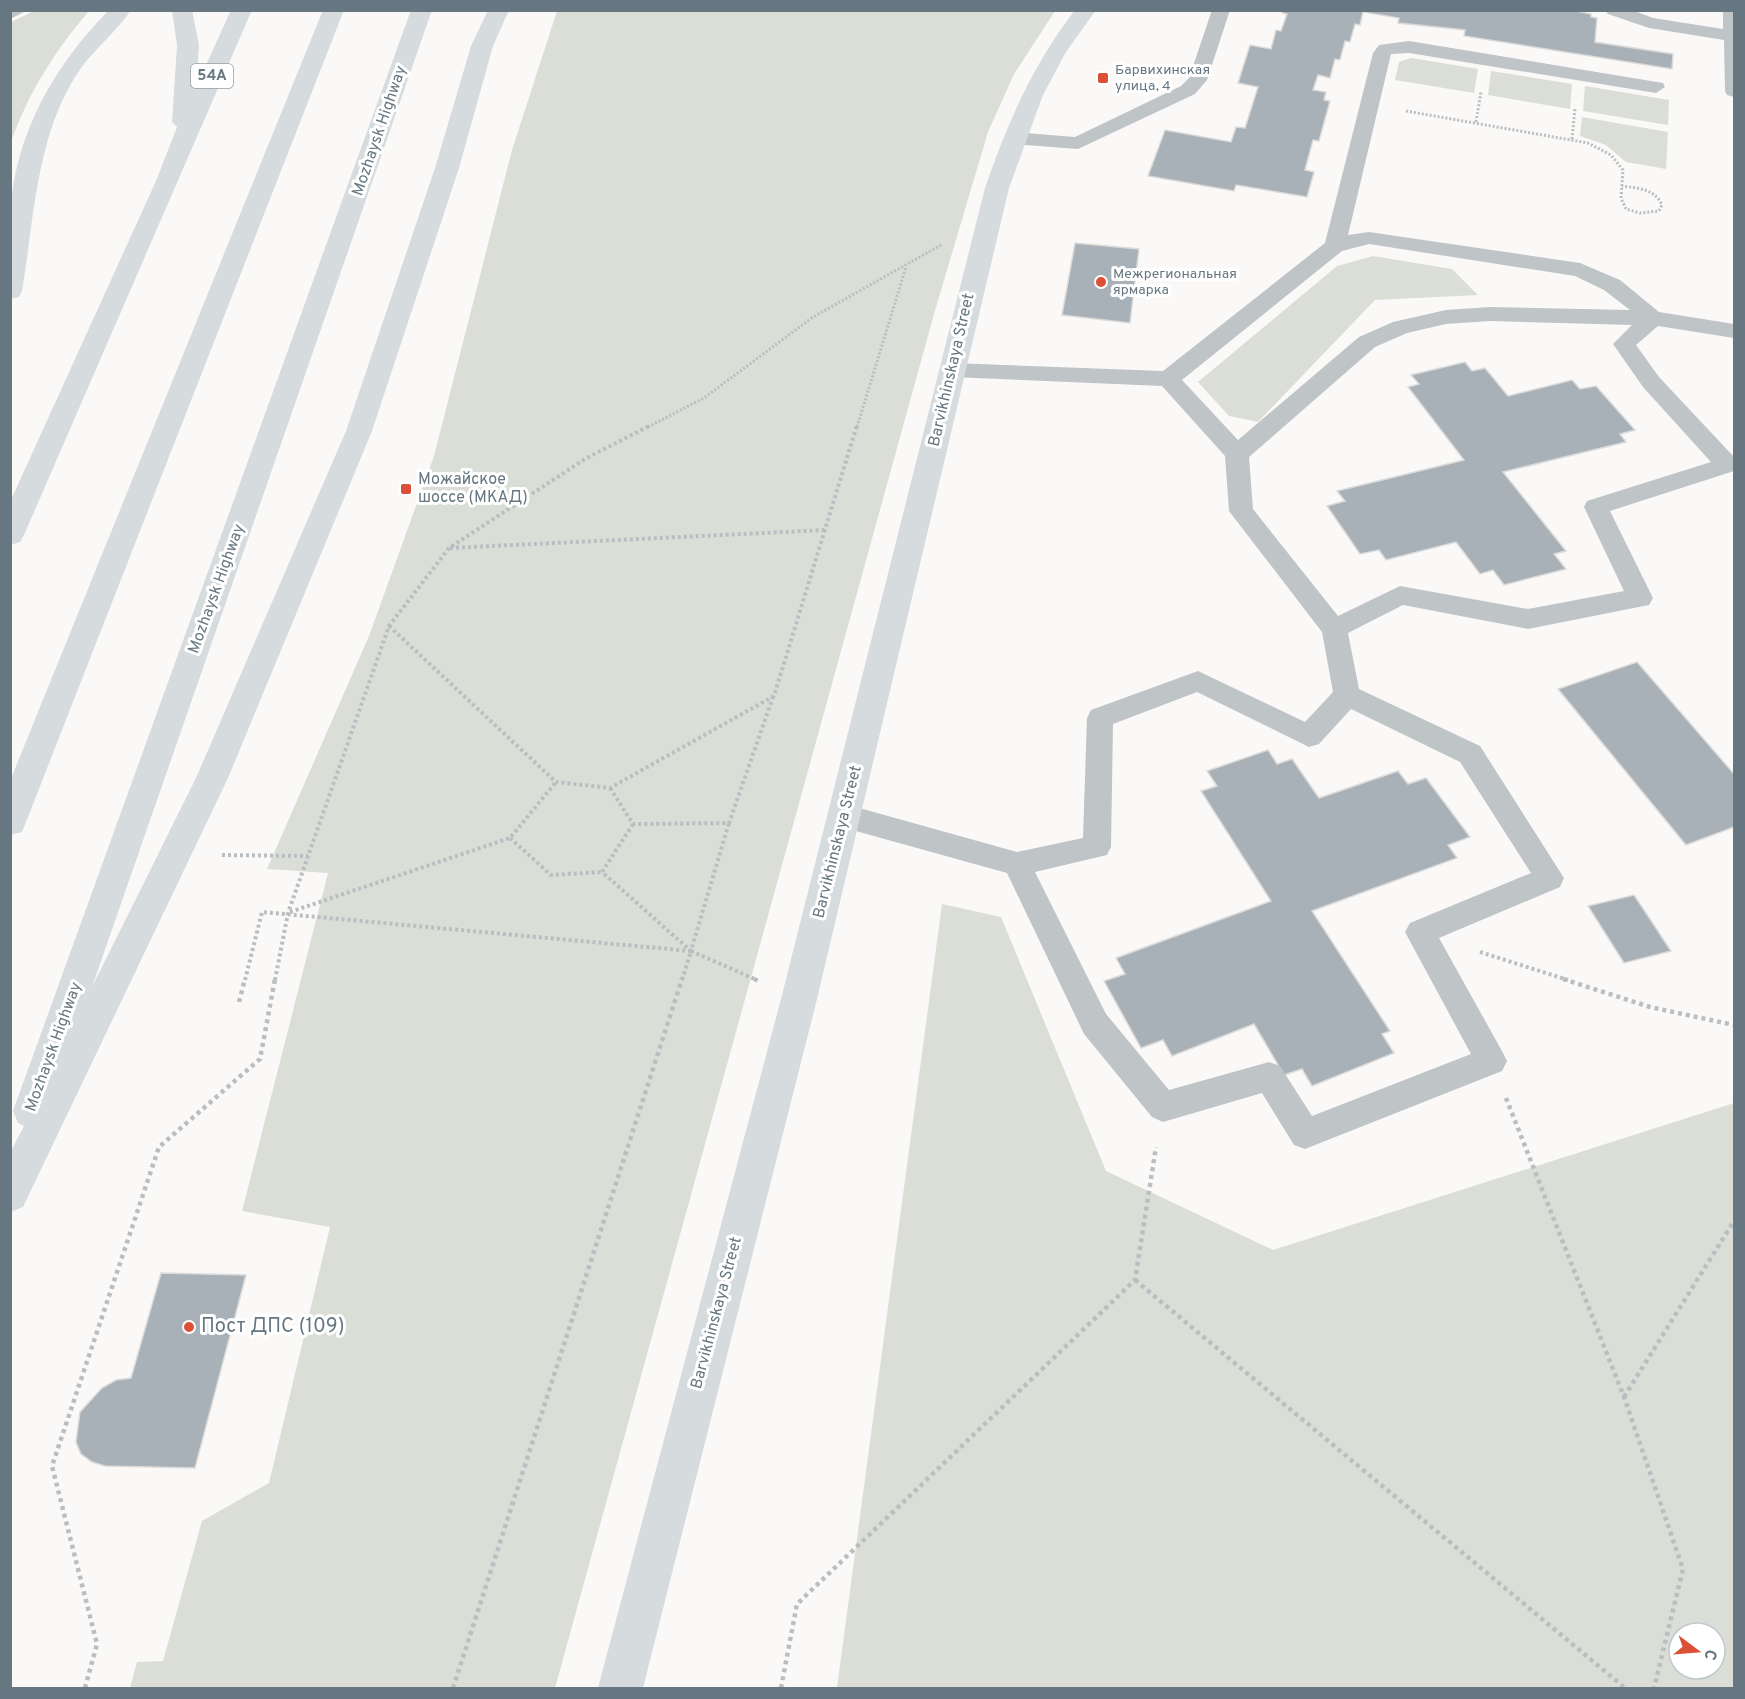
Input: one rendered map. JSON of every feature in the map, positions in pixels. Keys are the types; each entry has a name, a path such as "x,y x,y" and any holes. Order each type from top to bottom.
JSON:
{"main road":[{"path":"10,291 38,133 62,78 96,36 121,10"},
{"name":"54А","path":"182,10 188,45 182,142"},
{"name":"54А","path":"182,142 242,10"},
{"path":"10,822 334,10"},
{"name":"Mozhaysk Highway","path":"10,1168 422,10"},
{"path":"10,1194 212,778 359,431 447,168 482,46 499,10"},
{"path":"482,46 506,10"},
{"name":"Barvikhinskaya Street","path":"620,1689 845,816 982,244 1028,100 1065,35 1086,10"},
{"path":"10,535 168,181 182,142"}],"lane":[{"path":"10,14 19,10"},
{"path":"1014,138 1078,143 1188,90 1198,80 1221,10"},
{"path":"1614,10 1649,23 1733,36"},
{"path":"1732,10 1734,91"},
{"path":"1335,246 1382,53 1386,49 1400,46 1656,87"},
{"path":"952,370 1168,379 1335,246 1348,241 1369,238 1580,270 1612,285 1653,318"},
{"path":"1237,454 1367,342 1401,327 1446,317 1490,314 1653,318 1734,331"},
{"path":"1334,629 1400,595 1528,618 1640,598 1596,507 1728,465 1652,382 1624,344 1653,318"},
{"path":"1168,379 1237,454 1241,511 1334,629 1347,695"},
{"path":"845,816 1017,864 1097,847 1100,718 1198,681 1309,736 1347,695"},
{"path":"1017,864 1095,1024 1163,1107 1269,1076 1305,1134 1491,1061 1420,932 1550,878 1470,754 1347,695"}],"path":[{"path":"1370,105 1588,143 1618,161 1623,170 1622,186 1621,202 1626,209 1640,213 1659,211 1661,201 1653,193 1622,186"},
{"path":"85,1689 97,1644 52,1466 159,1147 260,1059 288,913 389,626 449,548 585,459 704,398 813,317 945,243 982,244"},
{"path":"453,1689 691,951 729,823 774,696 906,266"},
{"path":"449,548 826,530"},
{"path":"389,626 556,782 610,788 774,696"},
{"path":"288,913 510,838 556,782"},
{"path":"610,788 633,824"},
{"path":"633,824 729,823"},
{"path":"602,872 633,824"},
{"path":"510,838 551,875 602,872 691,951"},
{"path":"176,854 308,856"},
{"path":"239,1002 262,912 691,951"},
{"path":"1420,932 1650,1007 1734,1025"},
{"path":"1491,1061 1624,1397 1683,1569 1654,1689"},
{"path":"780,1689 797,1604 1135,1280 1163,1107"},
{"path":"1624,1397 1734,1221"},
{"path":"1135,1280 1625,1689"}],"shaded area":[{"path":"36,10 89,11 44,72 11,142 11,22"},
{"path":"557,11 1055,11 1014,74 988,132 934,314 555,1688 130,1688 137,1662 163,1661 202,1521 269,1483 330,1227 242,1211 328,873 267,869 369,636 434,456 512,150"},
{"path":"1411,58 1478,69 1474,93 1395,80 1399,62"},
{"path":"1491,71 1572,84 1570,109 1488,95"},
{"path":"1585,86 1669,100 1668,125 1583,111"},
{"path":"1582,117 1668,132 1666,169 1626,162 1606,145 1580,136"},
{"path":"1373,256 1452,269 1478,295 1375,300 1258,422 1229,416 1198,382 1337,266"},
{"path":"942,904 1001,917 1106,1171 1273,1250 1734,1103 1734,1688 837,1688"}],"building":[{"path":"1283,10 1572,10 1591,14 1591,17 1597,18 1595,42 1673,54 1672,69 1464,36 1465,30 1398,23 1399,18 1363,12 1360,25 1355,24 1350,42 1345,41 1340,60 1335,59 1330,78 1318,75 1313,90 1326,92 1324,100 1330,101 1319,141 1313,140 1305,170 1314,172 1307,197 1236,185 1234,191 1148,176 1165,130 1231,142 1236,127 1245,128 1258,87 1238,83 1250,45 1271,49 1276,30 1281,31 1287,14 1282,13"},
{"name":"Межрегиональная ярмарка","path":"1075,243 1139,249 1130,323 1062,315"},
{"path":"1465,362 1472,371 1485,368 1508,396 1572,380 1580,389 1596,386 1635,430 1620,434 1626,442 1503,472 1566,551 1554,554 1566,569 1504,585 1493,570 1480,574 1456,542 1386,560 1379,550 1360,554 1327,506 1345,501 1337,491 1464,460 1408,387 1419,384 1411,375"},
{"path":"1637,662 1734,774 1734,827 1686,845 1558,689"},
{"path":"1268,750 1277,764 1292,759 1319,798 1398,771 1408,784 1426,778 1470,837 1448,845 1457,858 1312,911 1390,1031 1382,1034 1394,1053 1312,1086 1302,1069 1284,1075 1254,1024 1172,1056 1163,1040 1141,1048 1104,981 1125,974 1116,958 1271,901 1201,791 1217,786 1207,771"},
{"path":"1634,895 1671,951 1624,963 1588,906"},
{"name":"Пост ДПС (109)","path":"161,1273 246,1275 195,1468 105,1466 92,1462 81,1454 76,1442 80,1412 102,1388 116,1380 131,1378"}],"place":[{"name":"Барвихинская улица, 4","path":"1103,78"},
{"name":"Межрегиональная ярмарка","path":"1101,282"},
{"name":"Можайское шоссе (МКАД)","path":"406,489"},
{"name":"Пост ДПС (109)","path":"189,1327"}]}
